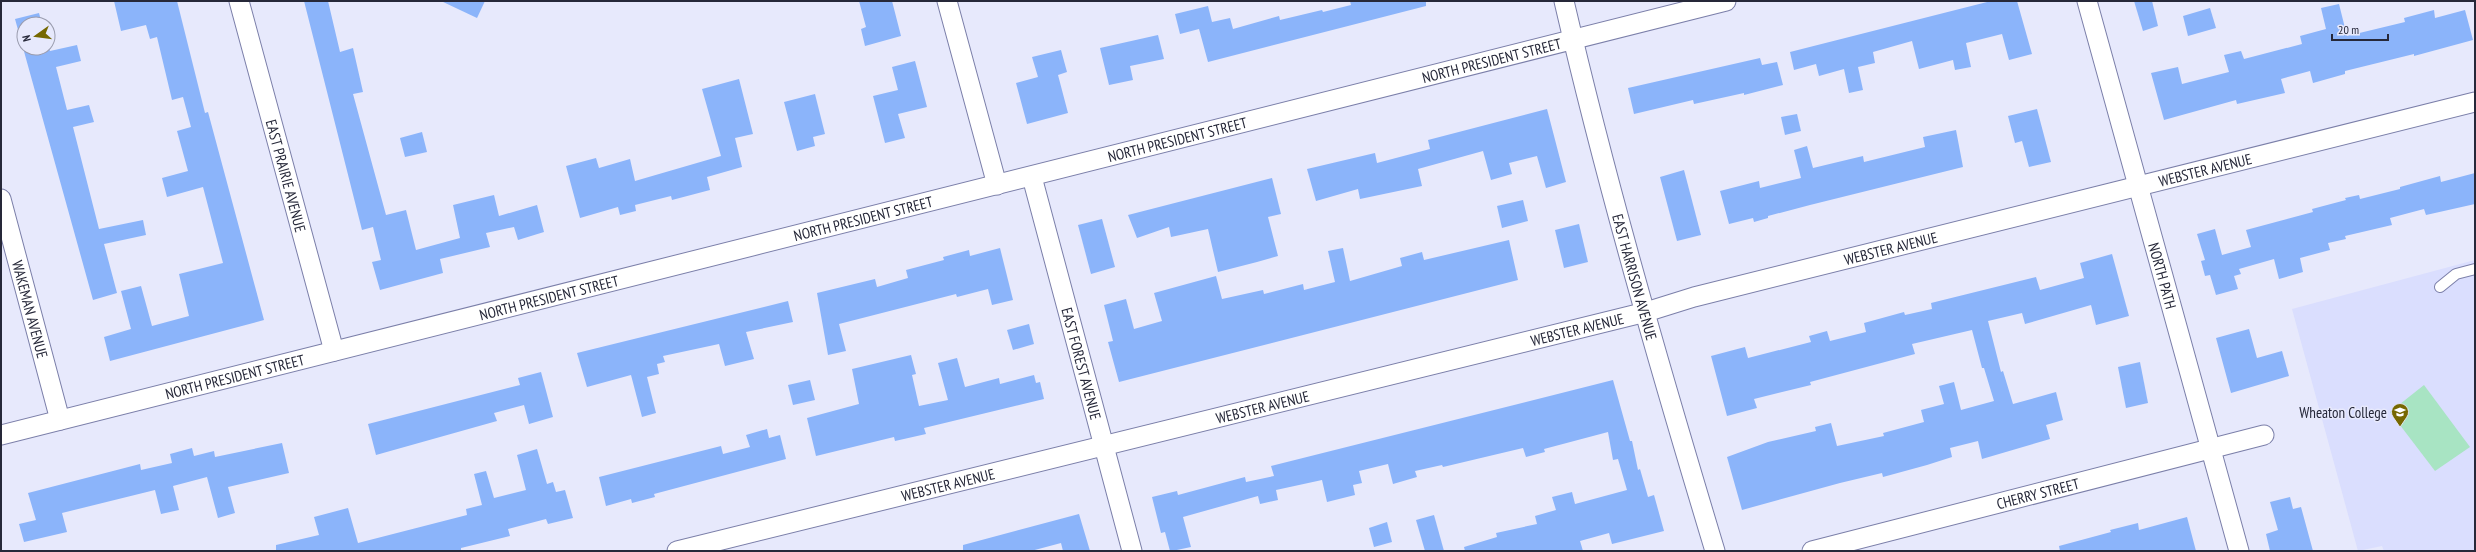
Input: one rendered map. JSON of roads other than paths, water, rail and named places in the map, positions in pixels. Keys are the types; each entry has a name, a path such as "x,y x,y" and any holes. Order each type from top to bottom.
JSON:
{"street":[{"name":"EAST PRAIRIE AVENUE","path":"239,1 334,351"},
{"path":"947,1 997,185"},
{"name":"EAST HARRISON AVENUE","path":"1564,1 1586,95 1646,312 1715,551"},
{"name":"NORTH PRESIDENT STREET","path":"1,435 1573,41 1726,1"},
{"name":"NORTH PATH","path":"2087,1 2239,551"},
{"name":"WEBSTER AVENUE","path":"677,551 1104,447 1646,312 1694,297 2475,102"},
{"name":"EAST FOREST AVENUE","path":"1032,177 1132,551"},
{"name":"WAKEMAN AVENUE","path":"1,199 60,420"},
{"name":"CHERRY STREET","path":"1812,551 2264,435"}],"lane":[{"path":"2440,287 2456,274 2475,269"}],"place":[{"name":"Wheaton College","path":"2400,427"}]}
